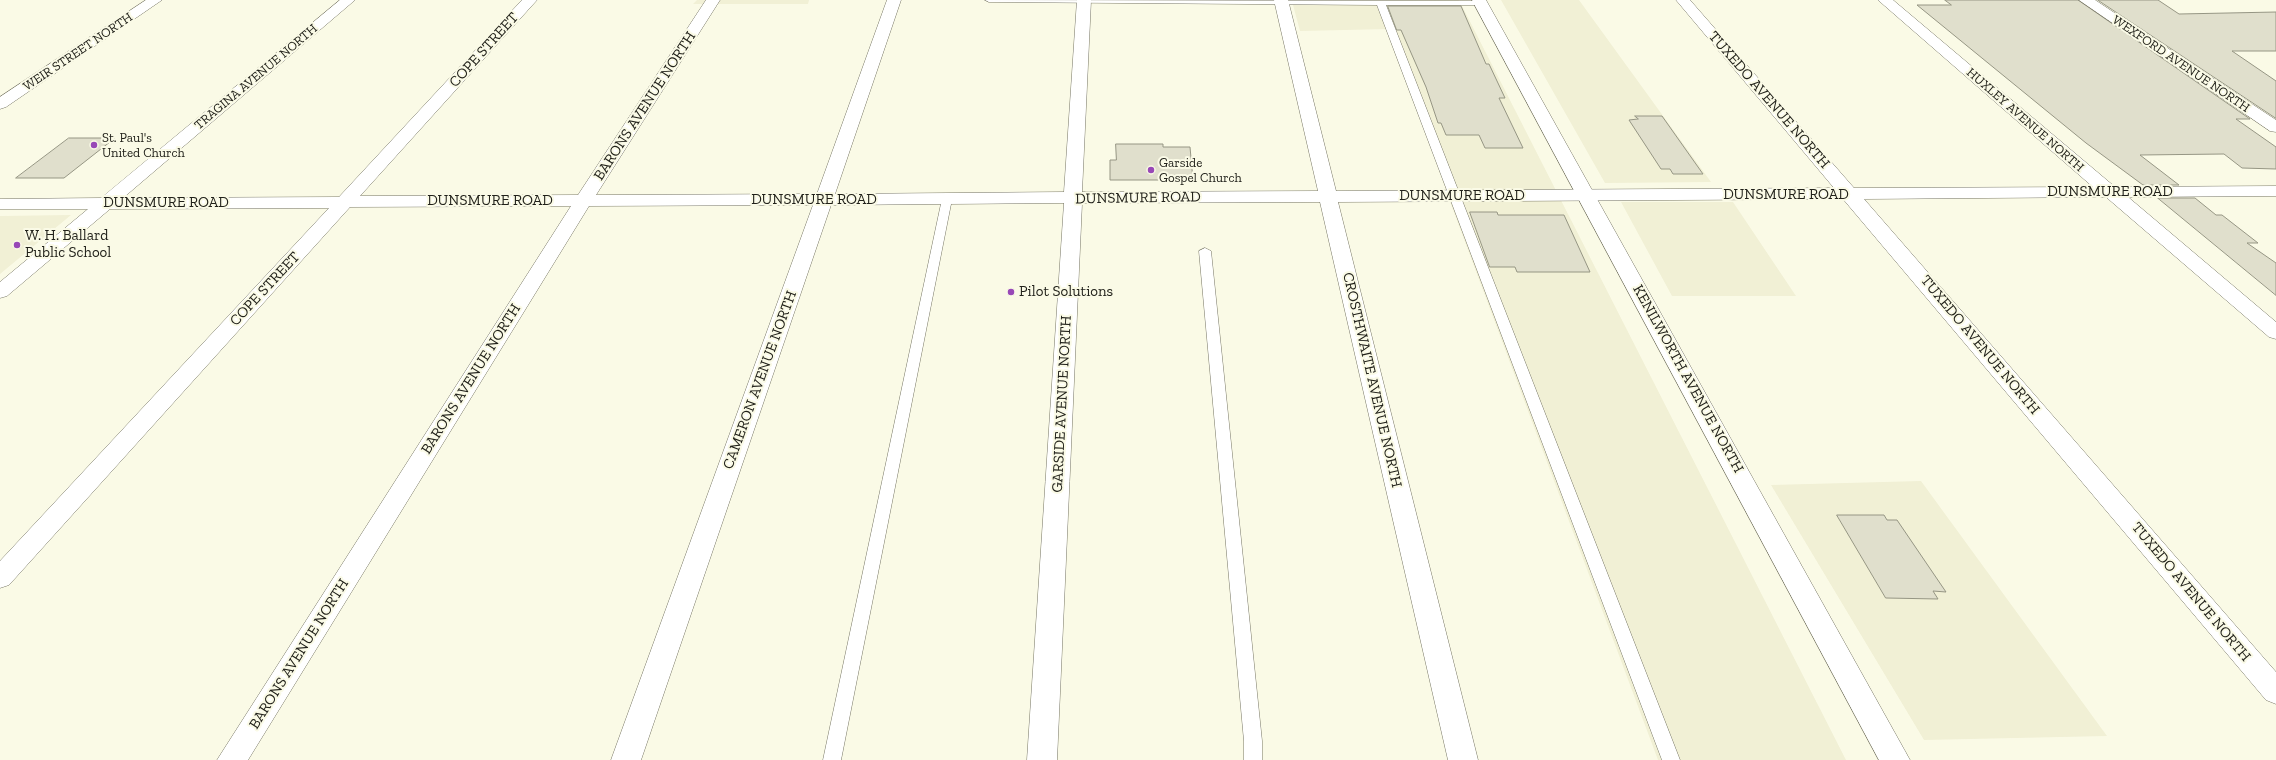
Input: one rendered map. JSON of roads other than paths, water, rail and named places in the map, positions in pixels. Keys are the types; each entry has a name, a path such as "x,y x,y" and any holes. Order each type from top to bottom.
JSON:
{"street":[{"name":"WEIR STREET NORTH","path":"0,104 155,0"},
{"name":"TRAGINA AVENUE NORTH","path":"0,292 348,0"},
{"name":"COPE STREET","path":"0,578 530,0"},
{"name":"BARONS AVENUE NORTH","path":"232,760 584,200 713,0"},
{"name":"CAMERON AVENUE NORTH","path":"626,760 894,0"},
{"name":"GARSIDE AVENUE NORTH","path":"1042,760 1084,0"},
{"name":"TUXEDO AVENUE NORTH","path":"1683,0 2276,692"},
{"name":"HUXLEY AVENUE NORTH","path":"1885,0 2276,333"},
{"name":"WEXFORD AVENUE NORTH","path":"2086,0 2276,127"},
{"name":"CROSTHWAITE AVENUE NORTH","path":"1281,1 1463,760"},
{"name":"KENILWORTH AVENUE NORTH","path":"1480,1 1588,196 1894,760"},
{"name":"DUNSMURE ROAD","path":"0,204 2276,191"}],"lane":[{"path":"989,0 1480,1"},
{"path":"1380,1 1671,760"},
{"path":"832,760 947,199"},
{"path":"1205,251 1227,456 1253,741 1253,760"}],"place":[{"name":"St. Paul's United Church","path":"94,145"},
{"name":"Garside Gospel Church","path":"1151,170"},
{"name":"W. H. Ballard Public School","path":"17,245"},
{"name":"Pilot Solutions","path":"1011,292"}]}
